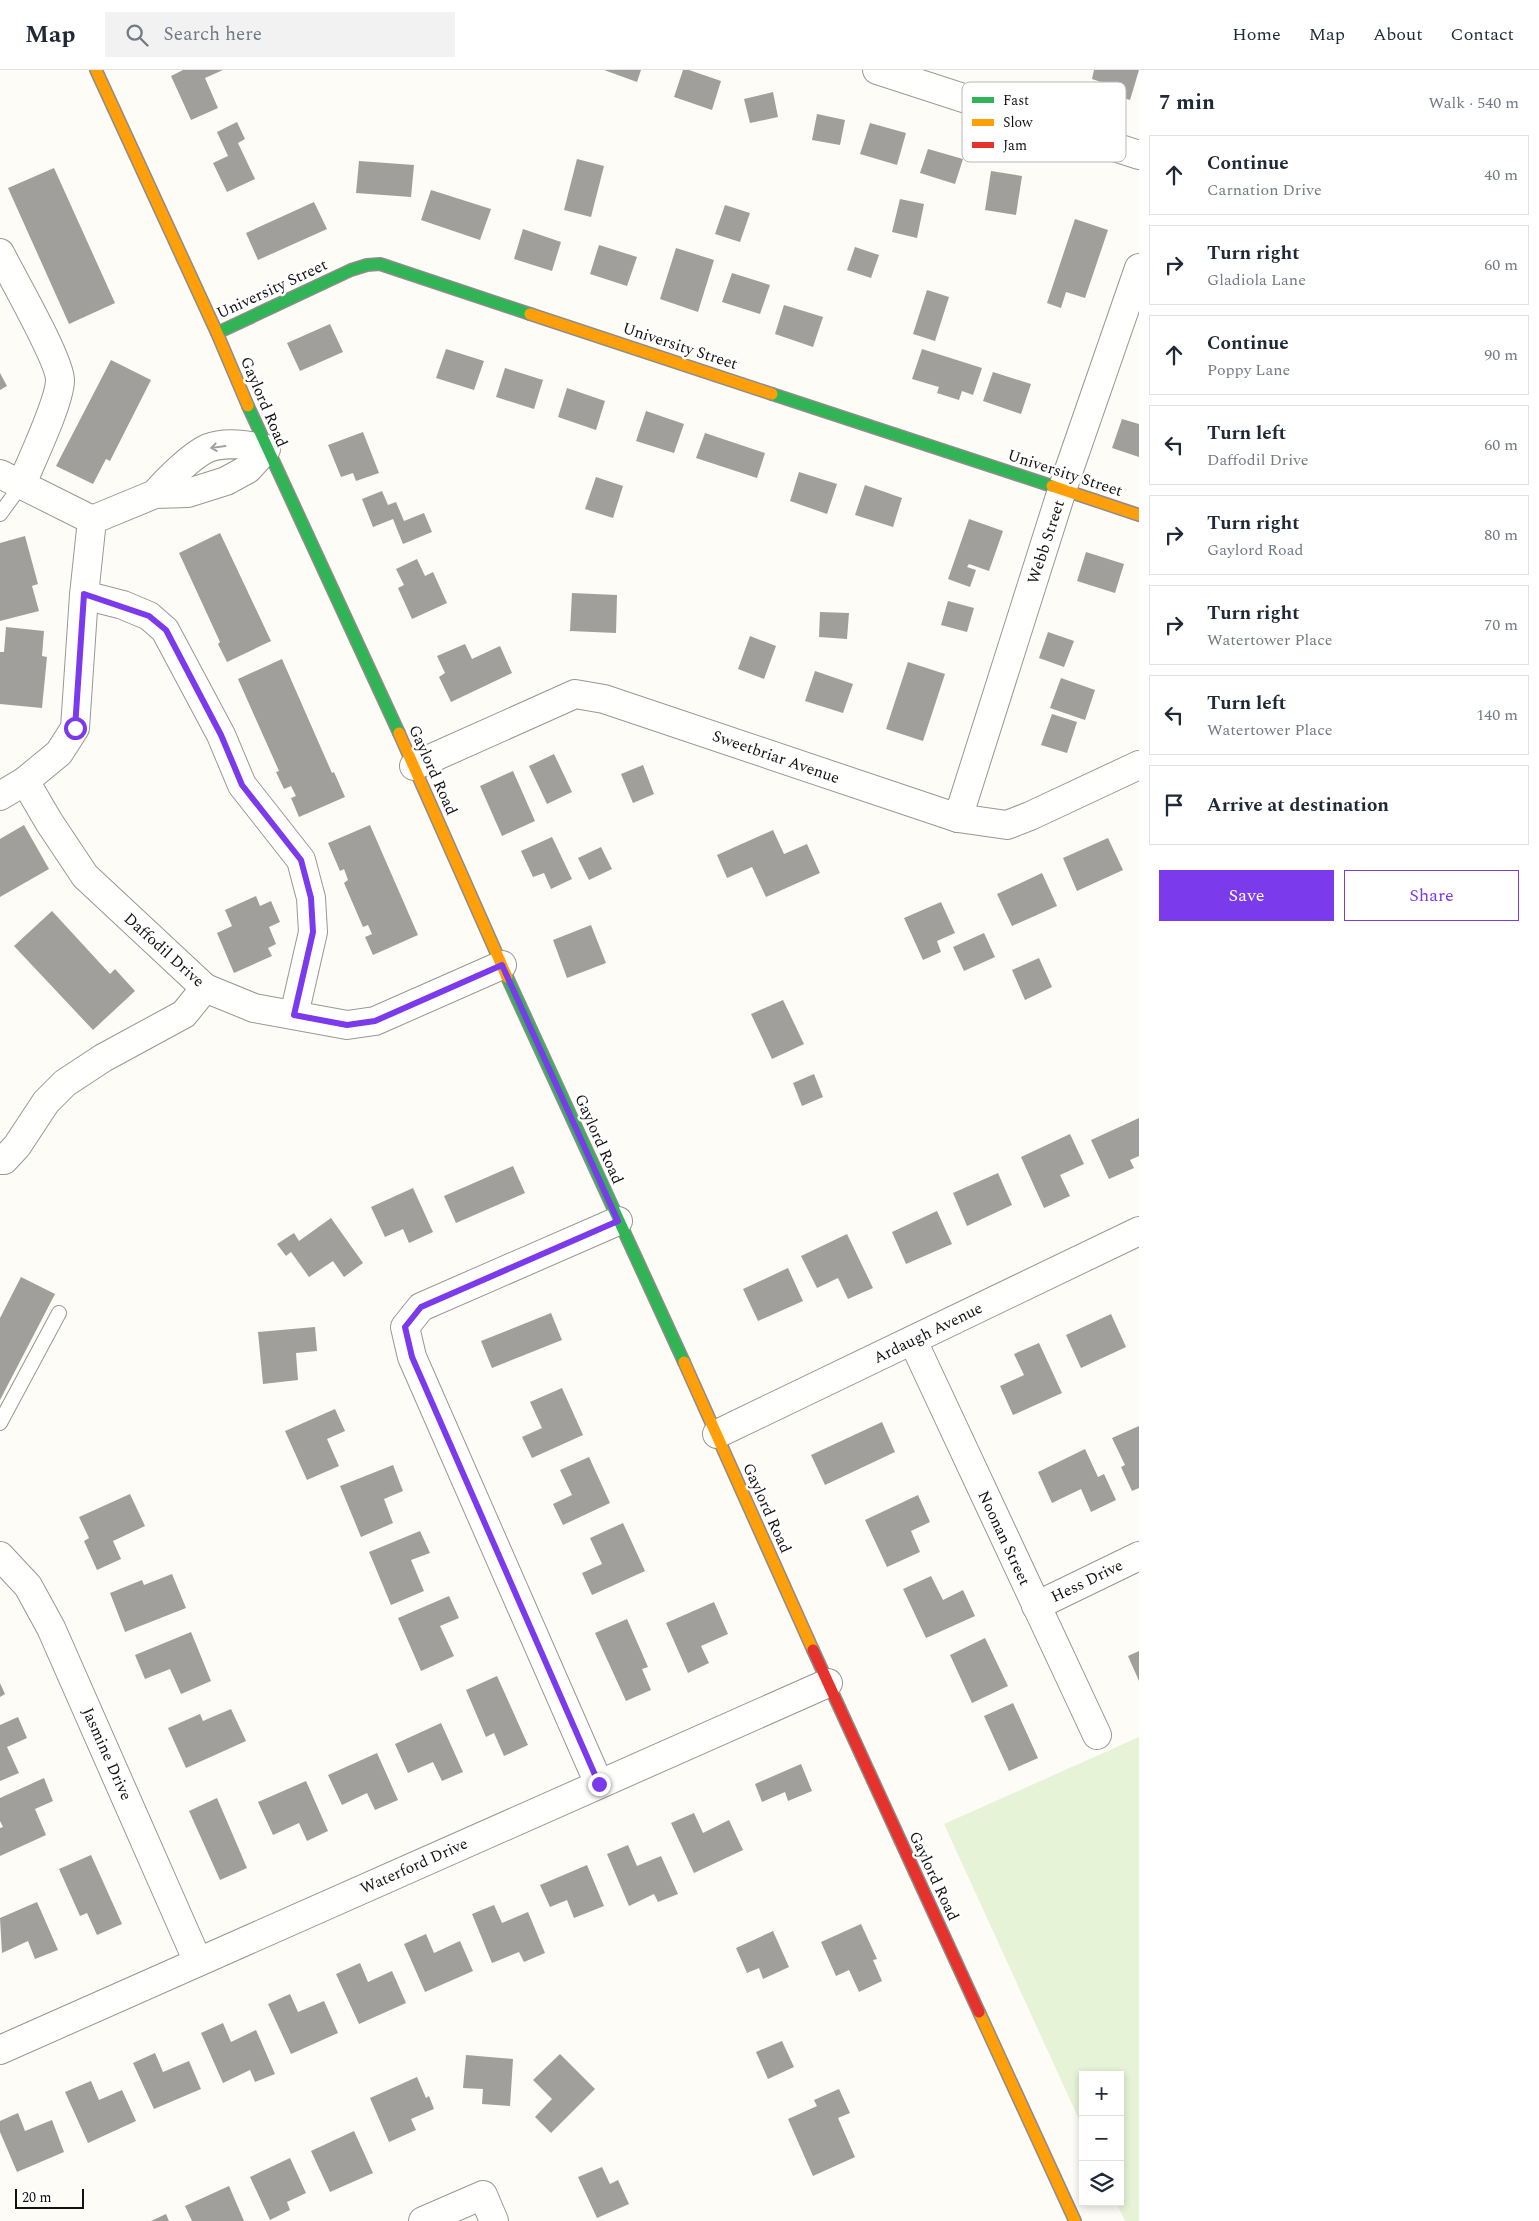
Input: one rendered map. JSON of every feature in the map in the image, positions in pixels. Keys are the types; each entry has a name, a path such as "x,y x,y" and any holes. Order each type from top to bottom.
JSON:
{"street":[{"name":"Gaylord Road","path":"96,70 217,333 266,449 414,766 618,1221 717,1434 828,1683 1075,2221"},
{"path":"876,70 962,98"},
{"path":"1126,151 1139,155"},
{"path":"0,253 54,358 60,380 56,401 11,479 92,520 154,494 188,493 226,481 248,469 266,449 241,443 208,448 172,475 154,494"},
{"name":"University Street","path":"217,333 351,270 367,265 380,264 1139,515"},
{"name":"Webb Street","path":"958,818 1062,490 1139,268"},
{"path":"0,796 25,781 59,753 75,728 84,594 92,520"},
{"path":"84,594 149,616 166,630 221,735 242,785 301,860 311,898 313,932 294,1015"},
{"name":"Sweetbriar Avenue","path":"414,766 575,694 604,698 958,818 1007,825 1139,765"},
{"name":"Daffodil Drive","path":"25,781 49,822 85,876 205,988 254,1008 347,1025 375,1021 502,965"},
{"path":"0,1160 4,1160 17,1146 46,1102 65,1083 103,1058 184,1014 205,988"},
{"path":"599,1784 412,1357 405,1327 421,1307 618,1221"},
{"name":"Ardaugh Avenue","path":"717,1434 1139,1231"},
{"name":"Noonan Street","path":"913,1341 1097,1735"},
{"name":"Jasmine Drive","path":"0,1556 28,1586 51,1628 198,1962"},
{"name":"Hess Drive","path":"1036,1606 1139,1556"},
{"name":"Waterford Drive","path":"0,2050 828,1683"},
{"path":"423,2221 483,2195 494,2221"}],"lane":[{"path":"0,514 11,479"},
{"path":"0,1423 59,1313"}],"green space":[{"path":"1139,1737 1139,2221 1125,2221 1118,2206 1124,2206 1124,2071 1079,2071 1079,2119 944,1824"}],"building":[{"path":"183,70 223,70 205,78 218,108 191,120 171,76"},
{"path":"604,70 641,70 637,82"},
{"path":"683,70 689,70 721,81 712,110 674,97"},
{"path":"1094,70 1139,70 1130,100 1126,99 1126,82 1101,82 1092,79"},
{"path":"773,92 778,117 750,123 744,99"},
{"path":"817,114 845,120 840,145 812,140"},
{"path":"237,122 245,139 238,143 255,179 227,192 213,163 228,156 217,132"},
{"path":"870,123 906,133 897,165 860,154"},
{"path":"928,149 962,159 955,184 920,173"},
{"path":"577,159 604,166 591,217 564,210"},
{"path":"359,161 414,165 411,197 356,193"},
{"path":"54,168 115,303 69,324 8,188"},
{"path":"991,171 1022,176 1016,215 985,210"},
{"path":"431,190 491,209 480,240 421,220"},
{"path":"900,199 924,204 917,238 892,232"},
{"path":"314,202 327,229 258,260 246,233"},
{"path":"725,205 750,213 740,242 715,234"},
{"path":"1075,219 1108,230 1085,298 1066,292 1061,308 1047,303"},
{"path":"523,229 561,242 552,271 514,259"},
{"path":"599,245 637,257 627,286 590,274"},
{"path":"855,247 879,255 871,278 847,270"},
{"path":"676,248 714,260 698,312 660,299"},
{"path":"732,273 770,285 760,314 722,302"},
{"path":"927,290 949,297 935,341 913,334"},
{"path":"784,305 823,317 813,347 775,334"},
{"path":"330,324 343,352 300,371 287,343"},
{"path":"446,349 484,361 474,390 436,378"},
{"path":"922,349 982,368 973,395 962,391 959,400 937,393 939,387 912,379"},
{"path":"111,360 151,380 110,461 106,459 93,484 56,466"},
{"path":"505,368 543,380 534,409 496,397"},
{"path":"993,372 1031,384 1021,414 983,401"},
{"path":"0,373 7,386 0,390"},
{"path":"567,388 605,401 596,430 558,417"},
{"path":"646,411 684,424 674,453 636,441"},
{"path":"1122,419 1139,424 1139,457 1112,448"},
{"path":"363,432 379,473 356,481 353,473 341,477 328,445"},
{"path":"705,433 765,453 757,478 696,458"},
{"path":"799,472 837,484 827,514 790,501"},
{"path":"596,477 623,486 613,518 585,509"},
{"path":"865,485 902,498 893,527 855,515"},
{"path":"382,491 388,505 396,502 404,521 424,513 432,532 403,544 393,519 373,527 362,499"},
{"path":"969,519 1003,531 989,571 969,564 967,567 976,570 970,587 948,579"},
{"path":"220,533 271,641 227,662 218,644 220,642 179,553"},
{"path":"25,536 38,584 32,586 39,611 0,621 0,543"},
{"path":"1086,552 1124,564 1115,593 1077,581"},
{"path":"417,559 425,576 433,572 447,603 412,619 398,588 404,585 396,569"},
{"path":"572,593 617,595 616,633 570,631"},
{"path":"948,601 974,608 967,632 941,625"},
{"path":"820,612 849,613 847,639 819,637"},
{"path":"6,627 44,631 42,656 47,657 42,708 0,704 0,652 4,652"},
{"path":"1048,632 1074,641 1064,667 1039,658"},
{"path":"750,636 776,646 764,679 738,669"},
{"path":"465,644 472,659 500,646 512,673 451,702 439,677 445,673 437,656"},
{"path":"282,659 332,773 334,772 345,797 299,817 291,798 296,796 291,786 284,789 276,772 279,771 238,679"},
{"path":"908,662 945,674 923,741 886,729"},
{"path":"815,671 853,684 843,713 805,701"},
{"path":"1061,678 1095,690 1085,720 1050,708"},
{"path":"1052,714 1077,722 1067,753 1041,745"},
{"path":"554,754 572,792 547,804 529,766"},
{"path":"643,765 654,794 633,803 621,774"},
{"path":"513,771 535,821 502,836 480,786"},
{"path":"24,825 49,869 0,897 0,839"},
{"path":"370,825 418,935 373,955 365,937 372,934 368,925 363,927 344,883 348,880 344,869 340,871 328,843"},
{"path":"773,830 784,854 807,844 820,873 766,897 752,867 727,878 717,855"},
{"path":"552,837 572,879 551,889 544,873 533,877 521,851"},
{"path":"1108,838 1123,870 1077,891 1063,858"},
{"path":"601,847 612,869 589,880 578,858"},
{"path":"1042,873 1057,906 1012,926 997,894"},
{"path":"256,896 260,906 271,901 280,922 269,927 276,944 268,948 272,956 234,973 217,933 232,926 225,910"},
{"path":"941,902 955,933 937,941 941,952 923,960 904,918"},
{"path":"52,911 110,974 115,969 135,991 93,1030 14,946"},
{"path":"591,925 606,963 567,978 553,940"},
{"path":"984,933 995,957 964,971 953,947"},
{"path":"1039,958 1052,987 1025,1000 1012,970"},
{"path":"783,1000 804,1044 772,1059 751,1014"},
{"path":"814,1074 823,1097 802,1106 793,1083"},
{"path":"1139,1118 1139,1156 1130,1160 1134,1168 1109,1179 1091,1140"},
{"path":"1070,1134 1084,1164 1060,1175 1070,1196 1044,1208 1021,1157"},
{"path":"513,1166 525,1193 456,1223 444,1196"},
{"path":"998,1173 1012,1205 967,1226 953,1193"},
{"path":"413,1188 433,1232 409,1243 403,1229 385,1237 371,1207"},
{"path":"937,1211 952,1244 906,1264 892,1232"},
{"path":"331,1218 363,1263 344,1277 333,1261 309,1277 291,1252 286,1256 277,1244 294,1233 299,1241"},
{"path":"847,1234 873,1288 848,1299 838,1278 817,1288 801,1256"},
{"path":"788,1268 803,1301 758,1321 743,1289"},
{"path":"21,1277 55,1294 0,1400 0,1318"},
{"path":"551,1313 562,1340 492,1368 481,1341"},
{"path":"1111,1314 1126,1347 1081,1368 1066,1335"},
{"path":"315,1327 317,1351 296,1353 298,1380 263,1384 258,1332"},
{"path":"1039,1343 1062,1393 1013,1415 1000,1386 1024,1375 1014,1354"},
{"path":"562,1388 583,1435 532,1458 522,1437 542,1428 530,1402"},
{"path":"335,1409 345,1431 327,1439 339,1466 307,1480 285,1431"},
{"path":"882,1422 895,1452 825,1485 811,1455"},
{"path":"1139,1426 1139,1488 1132,1491 1121,1467 1125,1465 1112,1438"},
{"path":"1085,1449 1098,1477 1104,1474 1116,1500 1091,1512 1081,1489 1052,1503 1038,1472"},
{"path":"589,1457 610,1503 563,1525 553,1504 572,1495 560,1470"},
{"path":"393,1465 403,1491 384,1499 393,1523 361,1537 340,1486"},
{"path":"130,1494 145,1526 113,1541 121,1559 97,1570 84,1541 89,1538 79,1517"},
{"path":"918,1495 930,1522 911,1531 920,1552 887,1567 865,1520"},
{"path":"623,1523 645,1571 592,1595 582,1573 602,1564 590,1538"},
{"path":"420,1531 430,1553 411,1560 424,1591 391,1605 369,1552"},
{"path":"172,1574 186,1608 125,1632 110,1593 142,1580 144,1585"},
{"path":"931,1576 943,1600 963,1590 975,1616 926,1638 903,1589"},
{"path":"449,1596 459,1618 440,1626 454,1656 421,1671 398,1618"},
{"path":"714,1602 728,1634 701,1646 709,1663 688,1673 666,1623"},
{"path":"627,1619 648,1667 642,1669 651,1690 626,1701 595,1633"},
{"path":"191,1632 211,1681 181,1694 170,1669 145,1679 135,1655"},
{"path":"985,1638 1008,1686 972,1703 950,1655"},
{"path":"1139,1651 1139,1681 1128,1656"},
{"path":"497,1676 528,1745 504,1756 494,1733 486,1737 466,1690"},
{"path":"0,1683 5,1694 0,1697"},
{"path":"1013,1703 1038,1758 1009,1771 984,1716"},
{"path":"231,1709 246,1741 186,1768 168,1728 200,1714 203,1721"},
{"path":"18,1717 27,1738 7,1747 19,1773 0,1781 0,1725"},
{"path":"441,1723 463,1772 442,1781 433,1762 408,1773 395,1744"},
{"path":"377,1753 398,1800 375,1810 367,1793 342,1805 328,1775"},
{"path":"801,1764 812,1791 788,1801 785,1792 762,1802 755,1784"},
{"path":"44,1778 53,1801 35,1809 46,1835 0,1856 0,1828 3,1827 0,1821 0,1798"},
{"path":"306,1781 328,1831 307,1841 299,1823 273,1835 258,1802"},
{"path":"217,1798 247,1868 220,1880 189,1811"},
{"path":"694,1813 703,1833 729,1820 743,1850 694,1873 671,1823"},
{"path":"628,1845 637,1866 661,1856 678,1894 658,1902 654,1894 629,1906 607,1854"},
{"path":"91,1855 122,1924 97,1935 87,1913 80,1916 59,1869"},
{"path":"587,1865 604,1906 574,1918 567,1900 550,1907 540,1885"},
{"path":"37,1902 58,1950 35,1959 28,1941 2,1953 0,1918"},
{"path":"494,1905 502,1923 528,1912 545,1953 524,1962 519,1952 492,1963 472,1914"},
{"path":"861,1924 877,1959 873,1960 882,1981 859,1992 849,1970 836,1976 821,1942"},
{"path":"773,1931 789,1967 763,1979 759,1968 747,1973 736,1948"},
{"path":"426,1934 434,1953 460,1941 473,1971 425,1992 404,1944"},
{"path":"360,1963 368,1982 392,1971 406,2003 359,2024 336,1974"},
{"path":"290,1994 298,2012 324,2001 338,2033 291,2054 268,2004"},
{"path":"223,2023 231,2042 256,2030 275,2074 255,2082 250,2070 223,2083 201,2033"},
{"path":"782,2041 794,2067 768,2079 756,2052"},
{"path":"155,2053 163,2072 189,2061 201,2089 154,2109 133,2063"},
{"path":"560,2054 595,2089 551,2133 535,2117 552,2099 533,2080"},
{"path":"466,2055 513,2059 510,2106 482,2104 483,2089 463,2088"},
{"path":"417,2077 426,2098 429,2096 434,2109 411,2119 416,2130 389,2142 370,2098"},
{"path":"91,2081 99,2100 122,2090 136,2121 88,2143 65,2092"},
{"path":"839,2089 850,2113 838,2118 855,2157 813,2176 788,2119 817,2106 814,2100"},
{"path":"18,2113 25,2131 52,2120 64,2152 17,2172 0,2132 0,2121"},
{"path":"354,2131 373,2173 330,2192 311,2151"},
{"path":"290,2158 306,2193 287,2202 290,2210 270,2220 250,2177"},
{"path":"602,2167 610,2184 618,2180 629,2204 597,2218 578,2177"},
{"path":"229,2186 244,2221 192,2221 185,2206"},
{"path":"166,2214 169,2221 151,2221"}],"traffic: fast":[{"path":"217,333 351,270 367,265 380,264 530,314"},
{"path":"772,394 1052,486"},
{"path":"248,406 399,733"},
{"path":"507,977 684,1362"}],"traffic: slow":[{"path":"96,70 217,333 248,406"},
{"path":"530,314 772,394"},
{"path":"1052,486 1139,515"},
{"path":"399,733 507,977"},
{"path":"684,1362 813,1650"},
{"path":"979,2012 1075,2221"}],"traffic: jam":[{"path":"813,1650 979,2012"}],"route":[{"path":"75,728 84,594 149,616 166,630 221,735 242,785 301,860 311,898 313,932 294,1015 347,1025 375,1021 502,965 618,1221 421,1307 405,1327 412,1357 599,1784"}]}
